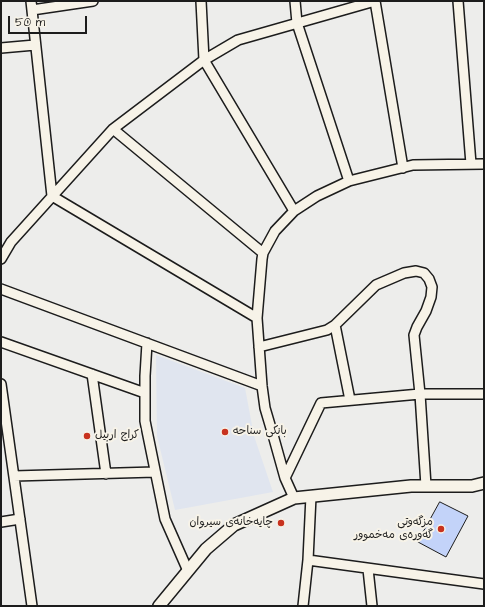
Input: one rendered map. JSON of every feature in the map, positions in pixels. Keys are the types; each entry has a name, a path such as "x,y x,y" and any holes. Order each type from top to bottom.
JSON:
{"street":[{"path":"52,196 31,6 93,1"},
{"path":"201,1 204,60 294,211"},
{"path":"295,1 298,23 349,182"},
{"path":"1,259 11,242 113,129 204,60 238,40 375,1 404,168"},
{"path":"458,1 471,164"},
{"path":"1,48 35,45"},
{"path":"113,129 263,253"},
{"path":"294,498 285,478 265,408 262,386 257,318 263,253 276,231 294,211 317,196 349,182 413,165 484,164"},
{"path":"52,196 257,318"},
{"path":"259,347 327,330 335,325 376,285 404,273 416,271 424,273 429,279 432,287 431,297 414,336 420,394 426,486"},
{"path":"1,289 262,386"},
{"path":"335,325 350,400"},
{"path":"1,342 145,392"},
{"path":"147,343 145,421 165,519 188,571"},
{"path":"92,374 106,474"},
{"path":"1,384 5,439 14,476 32,606"},
{"path":"285,478 321,403 420,394 484,394"},
{"path":"14,476 155,472"},
{"path":"158,606 206,549 234,525 294,498 411,486 472,486 484,483"},
{"path":"303,606 308,560 311,496"},
{"path":"1,522 20,519"},
{"path":"308,560 484,584"},
{"path":"368,569 372,606"}],"shaded area":[{"path":"156,355 245,388 254,436 273,492 175,510 157,436"}],"building":[{"path":"440,502 468,516 446,557 418,542"}],"place":[{"name":"بانکی سناحە","path":"225,432"},
{"name":"كراج اربیل","path":"87,436"},
{"name":"چایەخانەی سیروان","path":"281,523"},
{"name":"مزگەوتی گەورەی مەخموور","path":"441,529"}]}
